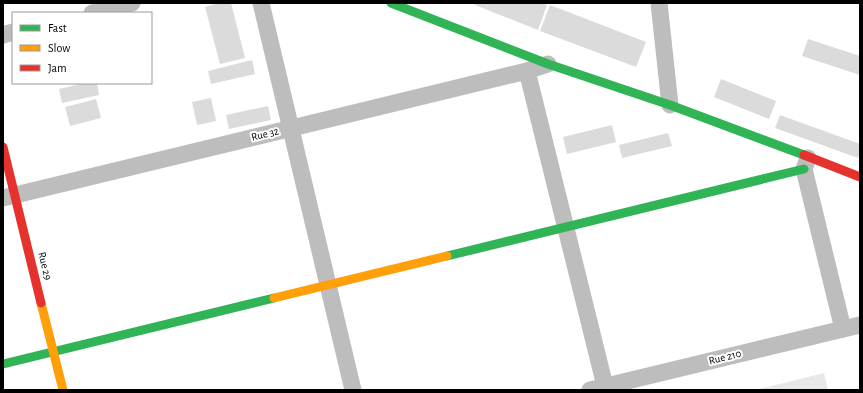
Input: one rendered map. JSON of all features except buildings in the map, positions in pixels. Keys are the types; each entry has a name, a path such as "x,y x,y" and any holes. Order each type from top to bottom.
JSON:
{"street":[{"path":"96,12 132,3"},
{"path":"261,3 353,390"},
{"path":"391,3 548,64 670,105 807,163 860,177"},
{"path":"660,3 670,105"},
{"name":"Rue 32","path":"9,197 527,71 548,64"},
{"path":"527,71 566,227 598,388"},
{"name":"Rue 29","path":"3,147 9,197 54,352 63,390"},
{"path":"3,364 566,227 807,163"},
{"path":"807,163 843,328"},
{"name":"Rue 210","path":"598,388 860,325"}],"shaded area":[{"path":"824,373 828,390 755,390"}],"traffic: fast":[{"path":"391,3 548,64 670,105 804,155"},
{"path":"447,256 804,169"},
{"path":"3,364 274,298"}],"traffic: slow":[{"path":"274,298 447,256"},
{"path":"41,303 63,390"}],"traffic: jam":[{"path":"3,147 41,303"},
{"path":"804,155 860,177"}]}
